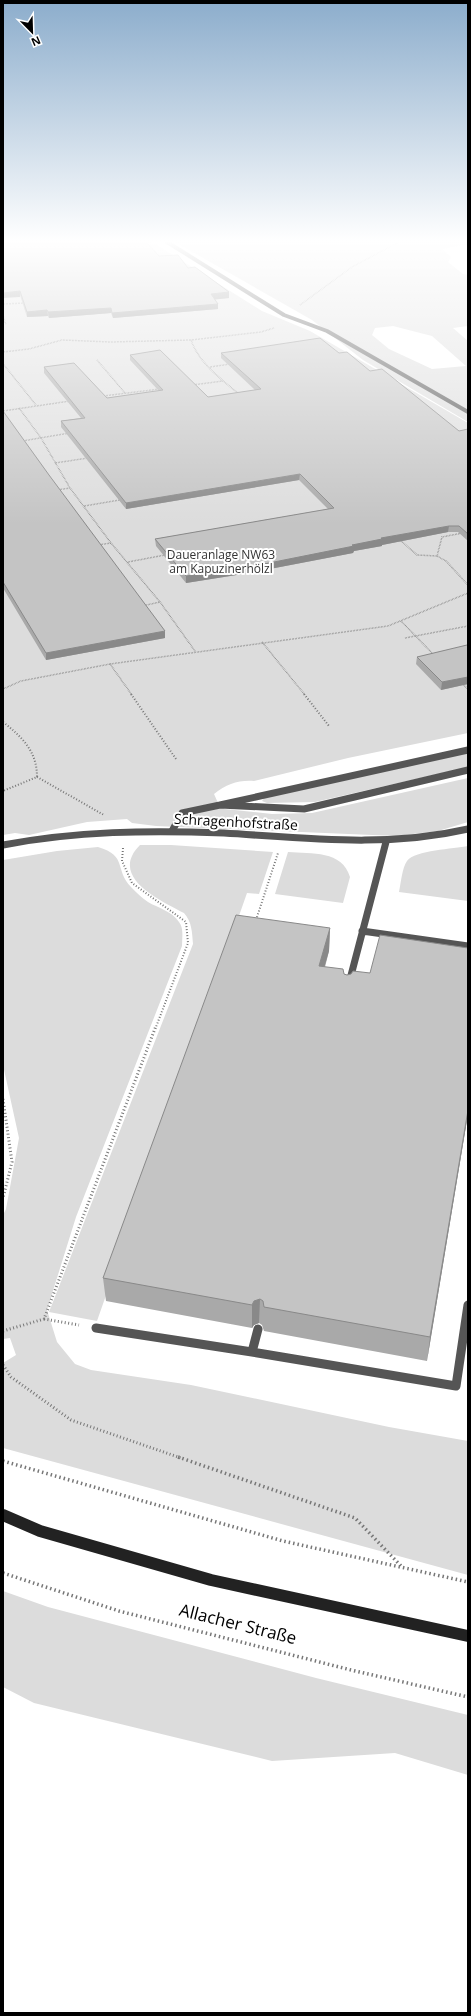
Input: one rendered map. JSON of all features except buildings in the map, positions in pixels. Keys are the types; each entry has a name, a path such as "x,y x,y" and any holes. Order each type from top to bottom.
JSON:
{"main road":[{"path":"3,1515 40,1531 211,1580 468,1636"}],"street":[{"path":"336,336 468,412"},
{"path":"172,831 182,813 468,750"},
{"path":"220,805 304,809 468,770"},
{"name":"Schragenhofstraße","path":"3,845 28,839 82,832 131,830 386,842 421,839 468,829"},
{"path":"346,994 386,842"},
{"path":"362,931 468,946"},
{"path":"96,1328 456,1386 468,1305"},
{"path":"252,1352 258,1329"}],"path":[{"path":"3,352 28,349 62,340 110,342 191,340 225,336"},
{"path":"191,340 192,346 210,367 240,395"},
{"path":"97,360 126,393"},
{"path":"210,367 232,364"},
{"path":"4,365 37,405"},
{"path":"186,385 224,381"},
{"path":"96,397 163,388"},
{"path":"3,410 74,400"},
{"path":"20,408 41,438 70,488 111,542 160,602 195,651"},
{"path":"18,442 72,433"},
{"path":"55,463 93,457"},
{"path":"55,490 70,488"},
{"path":"84,506 123,500"},
{"path":"437,556 442,537 468,532"},
{"path":"400,539 417,556 437,556 459,572 468,585"},
{"path":"96,545 111,542"},
{"path":"128,562 167,555"},
{"path":"3,689 21,681 110,664 195,651 388,626 468,593"},
{"path":"137,606 160,602"},
{"path":"401,621 437,658"},
{"path":"405,638 468,626"},
{"path":"262,642 329,726"},
{"path":"110,664 176,759"},
{"path":"458,679 468,689"},
{"path":"3,722 28,744 35,755 38,768 37,777"},
{"path":"3,791 37,777"},
{"path":"37,777 131,830 123,848 122,861 132,883 186,922 188,943 44,1319"},
{"path":"255,924 284,837"},
{"path":"3,1099 12,1162 3,1198"},
{"path":"3,1331 44,1319 96,1328"},
{"path":"3,1365 11,1377 70,1420 355,1518 402,1567"},
{"path":"3,1461 283,1541 468,1582"},
{"name":"Allacher Straße","path":"3,1573 119,1611 351,1670 468,1697"}],"green space":[{"name":"Daueranlage NW63 am Kapuzinerhölzl","path":"3,336 319,336 468,423 468,733 348,758 254,781 238,782 228,785 214,794 218,803 225,809 272,814 312,813 468,778 468,822 438,831 396,836 156,826 132,823 127,819 87,822 29,835 15,833 3,835"},
{"path":"333,336 373,336 389,349 432,369 466,366 432,336 462,336 468,341 468,422 363,360"},
{"path":"468,751 468,767 315,802 267,803 262,801 265,797"},
{"path":"140,845 171,845 273,852 259,894 247,893 97,1321 49,1312 193,944 192,931 187,916 151,894 141,886 134,877 130,867 132,857"},
{"path":"468,846 468,901 399,892 404,868 407,861 411,857 435,850"},
{"path":"98,847 107,851 117,859 126,880 139,895 148,902 169,912 176,918 182,927 182,946 76,1217 47,1310 57,1342 75,1364 91,1370 191,1385 389,1427 468,1441 468,1575 3,1448 3,1363 16,1355 10,1338 3,1339 3,1215 6,1209 19,1138 3,1065 3,860 57,851"},
{"path":"288,852 325,855 340,862 346,868 350,877 343,903 275,894"},
{"path":"3,1591 48,1607 316,1678 468,1715 468,1775 395,1753 272,1761 34,1703 3,1687"}]}
